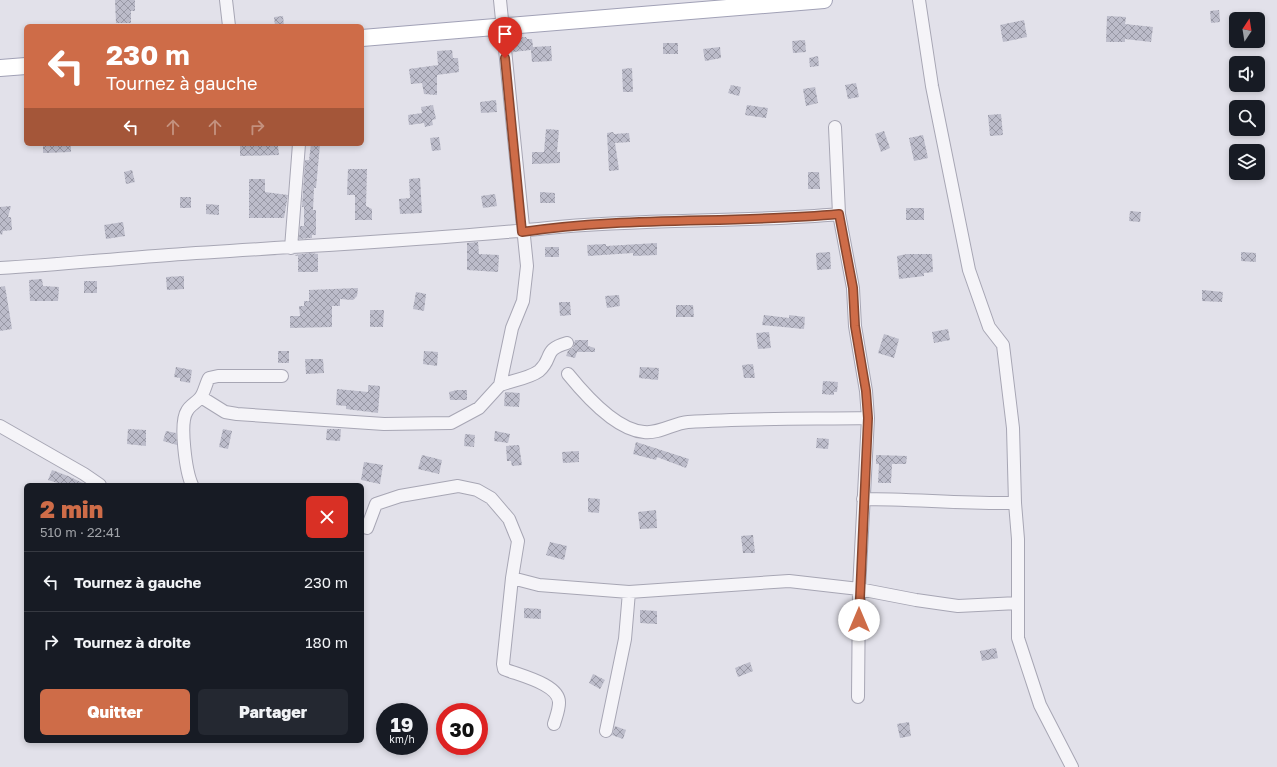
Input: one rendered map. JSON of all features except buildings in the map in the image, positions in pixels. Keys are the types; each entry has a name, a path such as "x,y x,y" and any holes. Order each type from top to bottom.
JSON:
{"main road":[{"path":"364,38 824,0"},
{"path":"0,68 24,66"}],"street":[{"path":"226,0 229,24"},
{"path":"500,0 522,232 527,266 523,302 512,328 500,385"},
{"path":"919,0 932,86 969,270 989,327 1004,345 1013,428 1015,503 1018,539 1018,638 1040,705 1072,767"},
{"path":"835,127 839,214 853,288 855,326 866,391 868,418 859,589 858,697"},
{"path":"291,248 299,146"},
{"path":"0,268 167,255 522,232 548,228 627,223 792,218 839,214"},
{"path":"201,398 225,412 237,414 384,424 451,423 479,408 500,385 537,372 546,364 548,353 554,347 566,343"},
{"path":"568,374 584,394 607,415 629,428 644,433 686,422 868,418"},
{"path":"191,483 187,473 184,423 186,412 201,398 209,378 218,376 282,376"},
{"path":"0,426 97,483"},
{"path":"367,528 376,504 400,496 458,486 477,490 491,498 509,519 518,541 512,578 503,664 504,669 546,685 556,692 560,702 554,724"},
{"path":"863,499 904,499 964,504 1015,503"},
{"path":"512,578 539,585 629,592 789,581 859,589 958,606 1018,603"},
{"path":"606,731 625,639 629,592"}],"route":[{"path":"505,58 522,232 548,228 627,223 792,218 839,214 853,288 855,326 866,391 868,418 859,589 859,620"}]}
